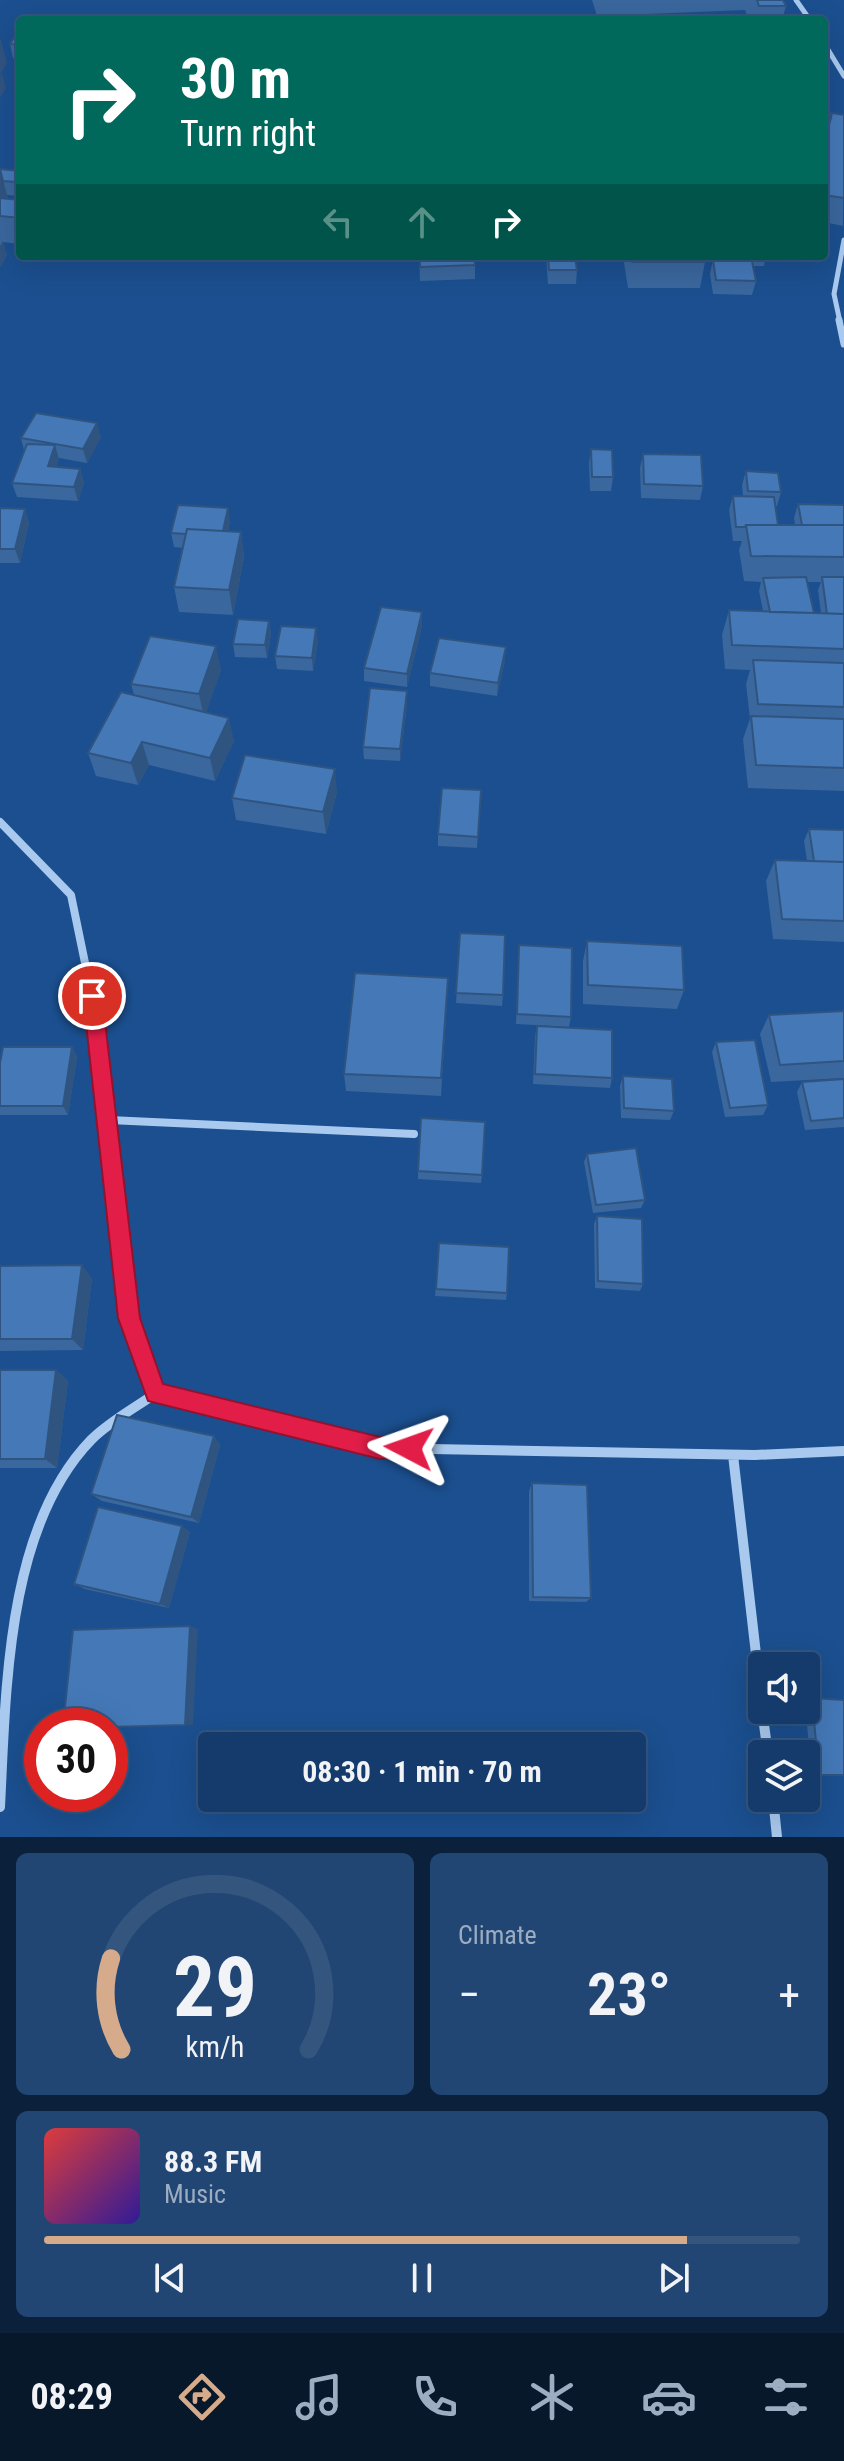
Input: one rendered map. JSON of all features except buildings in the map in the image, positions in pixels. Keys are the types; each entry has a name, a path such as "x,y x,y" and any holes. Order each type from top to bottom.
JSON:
{"street":[{"path":"828,50 844,76"},
{"path":"844,240 834,294 844,344"},
{"path":"0,822 71,895 97,1021 129,1318 156,1393"},
{"path":"109,1120 414,1134"},
{"path":"0,1807 5,1717 28,1558 54,1489 91,1440 156,1393 380,1448 733,1455 844,1451"},
{"path":"733,1455 756,1652"},
{"path":"774,1812 777,1837"}],"route":[{"path":"92,996 113,1157 129,1318 156,1393 380,1448 409,1448"}]}
